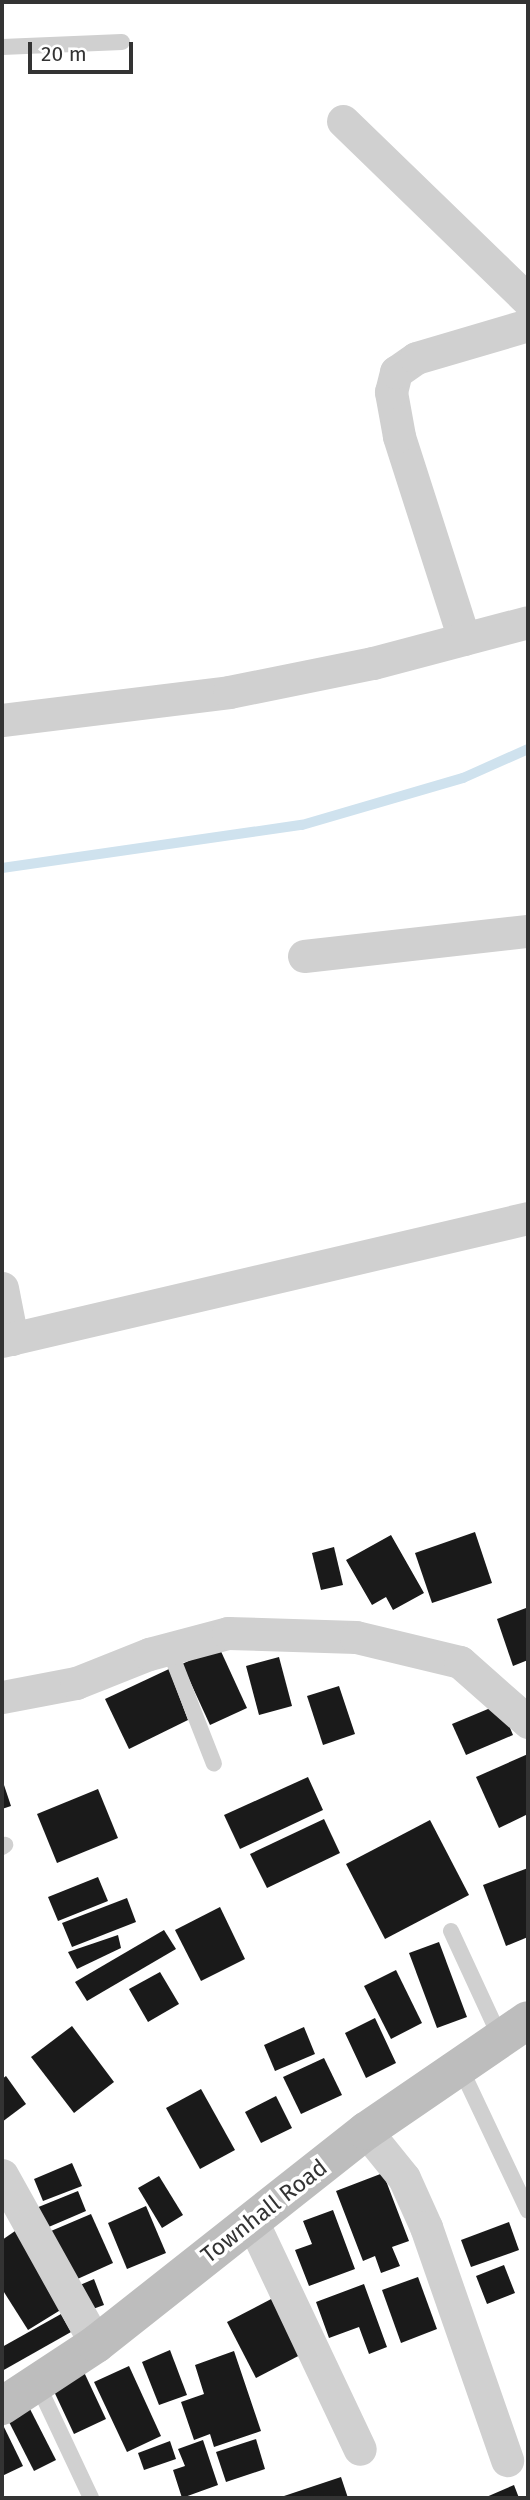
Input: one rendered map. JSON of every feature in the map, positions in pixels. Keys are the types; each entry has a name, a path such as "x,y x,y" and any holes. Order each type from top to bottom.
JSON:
{"main road":[{"name":"Townhall Road","path":"2,2406 96,2344 366,2131 514,2029"}],"street":[{"path":"344,121 528,300"},
{"path":"464,639 399,436 391,391 396,372 416,358 528,325"},
{"path":"2,720 229,692 528,622"},
{"path":"304,956 528,931"},
{"path":"2,1288 7,1340 528,1217"},
{"path":"2,1697 76,1683 169,1649 229,1633 356,1637 419,1648 460,1662 528,1722"},
{"path":"366,2131 404,2178 426,2227 507,2460"},
{"path":"2,2175 96,2344"},
{"path":"252,2221 360,2449"}],"lane":[{"path":"2,47 122,42"},
{"path":"169,1649 214,1764"},
{"path":"450,1930 514,2029"},
{"path":"460,2067 528,2211"},
{"path":"37,2383 91,2498"}],"building":[{"path":"475,1532 492,1583 432,1603 415,1553"},
{"path":"391,1535 424,1593 393,1610 386,1597 372,1605 346,1560"},
{"path":"334,1547 343,1585 321,1590 312,1553"},
{"path":"526,1608 528,1660 513,1666 497,1619"},
{"path":"219,1647 247,1708 210,1725 182,1664"},
{"path":"279,1657 292,1706 259,1715 246,1666"},
{"path":"169,1669 188,1720 129,1749 105,1699"},
{"path":"339,1686 355,1734 323,1745 307,1696"},
{"path":"500,1704 513,1735 466,1755 452,1724"},
{"path":"528,1754 528,1814 499,1828 476,1777"},
{"path":"308,1777 323,1810 240,1849 224,1815"},
{"path":"2,1779 11,1806 2,1809"},
{"path":"98,1789 118,1838 57,1863 37,1814"},
{"path":"324,1819 340,1853 267,1888 250,1854"},
{"path":"430,1820 469,1895 385,1939 346,1864"},
{"path":"528,1868 528,1937 506,1946 483,1885"},
{"path":"98,1877 108,1901 58,1921 48,1897"},
{"path":"127,1898 136,1922 72,1947 62,1923"},
{"path":"220,1907 245,1959 201,1981 175,1930"},
{"path":"164,1930 176,1949 87,2001 75,1982"},
{"path":"118,1935 121,1948 77,1969 68,1952"},
{"path":"439,1942 467,2017 437,2028 409,1953"},
{"path":"396,1970 422,2023 391,2039 364,1986"},
{"path":"160,1972 179,2004 148,2022 129,1989"},
{"path":"375,2018 396,2063 366,2078 345,2033"},
{"path":"72,2026 114,2082 74,2113 31,2057"},
{"path":"304,2027 315,2054 275,2071 264,2045"},
{"path":"324,2058 342,2095 301,2114 283,2077"},
{"path":"6,2076 26,2104 2,2122 2,2079"},
{"path":"201,2089 235,2150 200,2169 166,2108"},
{"path":"276,2096 292,2128 261,2143 245,2112"},
{"path":"72,2163 82,2186 43,2201 34,2179"},
{"path":"383,2173 409,2241 392,2247 400,2266 381,2273 375,2256 363,2261 336,2191"},
{"path":"159,2176 183,2215 162,2228 138,2188"},
{"path":"78,2191 86,2211 44,2229 36,2208"},
{"path":"146,2206 166,2253 127,2269 108,2223"},
{"path":"333,2210 355,2269 309,2286 295,2250 312,2244 303,2221"},
{"path":"91,2214 113,2263 73,2281 51,2231"},
{"path":"509,2222 519,2250 471,2267 461,2240"},
{"path":"18,2229 67,2306 28,2330 2,2289 2,2240"},
{"path":"504,2265 515,2293 487,2304 476,2276"},
{"path":"418,2277 437,2329 401,2343 382,2290"},
{"path":"94,2279 104,2305 90,2310 80,2285"},
{"path":"364,2284 387,2347 369,2354 359,2327 329,2338 316,2302"},
{"path":"275,2297 304,2353 256,2378 227,2322"},
{"path":"61,2314 71,2332 2,2371 2,2347"},
{"path":"170,2350 187,2395 159,2405 142,2362"},
{"path":"234,2351 261,2431 214,2447 210,2434 194,2440 181,2402 204,2394 195,2365"},
{"path":"129,2366 161,2436 127,2452 94,2382"},
{"path":"83,2370 106,2419 74,2434 51,2385"},
{"path":"30,2409 56,2460 34,2471 8,2420"},
{"path":"2,2423 23,2466 2,2476"},
{"path":"256,2439 265,2469 226,2482 216,2452"},
{"path":"203,2440 218,2485 182,2498 173,2470 185,2466 178,2449"},
{"path":"170,2441 176,2459 144,2470 138,2453"},
{"path":"341,2477 348,2498 278,2498"},
{"path":"514,2485 519,2498 484,2498"}],"waterway":[{"path":"2,868 302,825 463,778 528,749"}]}
